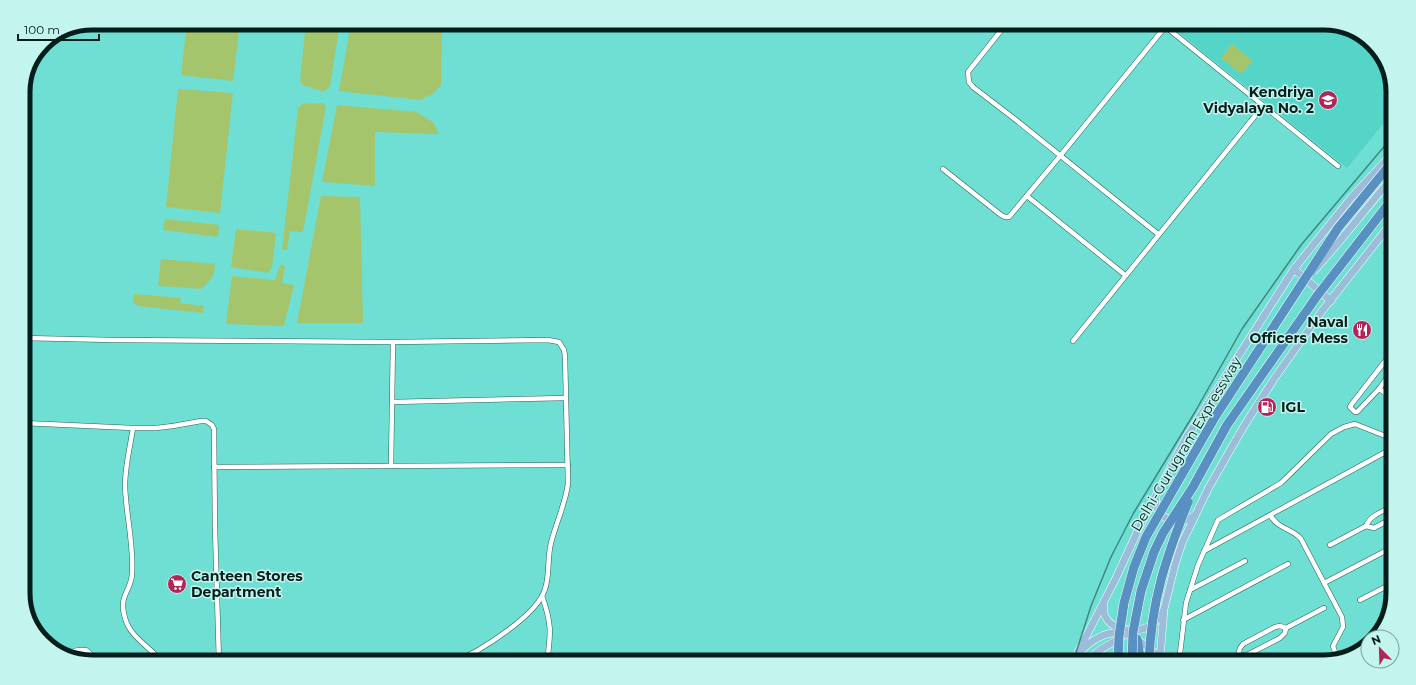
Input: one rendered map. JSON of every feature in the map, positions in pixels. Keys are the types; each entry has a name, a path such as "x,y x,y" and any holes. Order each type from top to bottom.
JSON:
{"highway":[{"name":"Delhi-Gurugram Expressway","path":"1117,655 1124,602 1134,568 1146,538 1215,416 1338,228 1386,170"},
{"name":"Delhi-Gurugram Expressway","path":"1132,655 1133,632 1136,612 1146,573 1163,533 1193,487 1227,425 1317,296 1386,207"},
{"path":"1150,655 1152,620 1158,586 1169,550 1193,487"},
{"path":"1137,639 1140,655"}],"main road":[{"path":"1077,655 1092,628 1140,526 1186,438 1294,269 1351,198 1386,160"},
{"path":"1296,292 1344,237 1367,206 1386,185"},
{"path":"1160,655 1164,609 1182,543 1209,487 1244,426 1274,379 1322,311 1386,230"},
{"path":"1294,269 1331,301"},
{"path":"1157,493 1155,500 1160,515 1172,521 1182,521 1192,518 1196,514"},
{"path":"1105,598 1104,607 1106,617 1112,625 1122,629 1136,631 1149,627 1156,621 1164,609"},
{"path":"1078,655 1081,650 1096,639 1115,632 1126,634 1137,639 1156,655"},
{"path":"1093,655 1126,634"}],"street":[{"path":"1001,30 968,72 969,82 973,87 1158,234"},
{"path":"944,169 1005,217 1011,215 1163,30"},
{"path":"1169,30 1338,166"},
{"path":"1073,341 1263,106"},
{"path":"1027,196 1125,275"},
{"path":"30,338 392,342 554,340 559,342 564,350 568,465 567,495 551,542 546,587 542,596 510,629 490,643 469,655"},
{"path":"391,466 392,342"},
{"path":"1355,424 1351,405 1386,360"},
{"path":"1353,411 1358,412 1386,378"},
{"path":"1378,389 1386,394"},
{"path":"392,402 566,398"},
{"path":"30,423 133,428 165,427 201,420 210,422 214,429 219,655"},
{"path":"1180,655 1185,607 1204,551 1218,520 1281,483 1331,434 1348,425 1355,424 1386,436"},
{"path":"133,428 125,481 132,557 132,575 130,584 123,599 124,612 128,626 155,655"},
{"path":"1204,551 1386,452"},
{"path":"214,467 568,465"},
{"path":"1330,545 1366,526 1371,518 1386,510"},
{"path":"1270,515 1278,525 1298,536 1342,617 1343,623 1341,631 1334,643 1335,654"},
{"path":"1366,526 1374,528 1386,522"},
{"path":"1324,583 1386,551"},
{"path":"1190,590 1245,561"},
{"path":"1183,620 1288,564"},
{"path":"1360,600 1386,586"},
{"path":"542,596 551,629 548,655"},
{"path":"1286,628 1285,633 1280,638 1247,655 1238,655 1243,644 1277,626 1286,628 1324,608"},
{"path":"72,652 86,650 92,655"}],"shaded area":[{"name":"Kendriya Vidyalaya No. 2","path":"1176,30 1324,30 1340,32 1351,36 1365,46 1380,65 1383,72 1386,88 1386,121 1347,168"}],"green space":[{"path":"186,30 239,30 233,81 181,75"},
{"path":"305,30 339,30 330,86 324,92 303,85 300,81"},
{"path":"350,30 442,30 441,85 433,94 420,100 339,91"},
{"path":"1232,44 1253,61 1241,74 1221,58"},
{"path":"178,89 233,93 220,213 166,207"},
{"path":"323,103 326,107 303,232 290,231 287,250 282,250 298,109 302,104"},
{"path":"337,105 416,112 433,122 439,134 375,132 375,186 322,182"},
{"path":"321,196 360,197 363,323 297,323"},
{"path":"165,219 219,225 218,237 163,230"},
{"path":"236,229 276,233 272,268 268,273 231,267"},
{"path":"161,259 215,264 214,272 209,281 201,289 158,286"},
{"path":"280,265 285,266 282,283 294,285 284,326 226,324 232,276 275,280"},
{"path":"134,294 181,298 180,303 204,306 203,313 138,306 133,302"}],"railway":[{"path":"1075,655 1091,606 1111,557 1133,514 1195,412 1242,329 1301,245 1386,144"}],"place":[{"name":"Kendriya Vidyalaya No. 2","path":"1328,100"},
{"name":"Naval Officers Mess","path":"1362,330"},
{"name":"IGL","path":"1267,407"},
{"name":"Canteen Stores Department","path":"177,584"}]}
